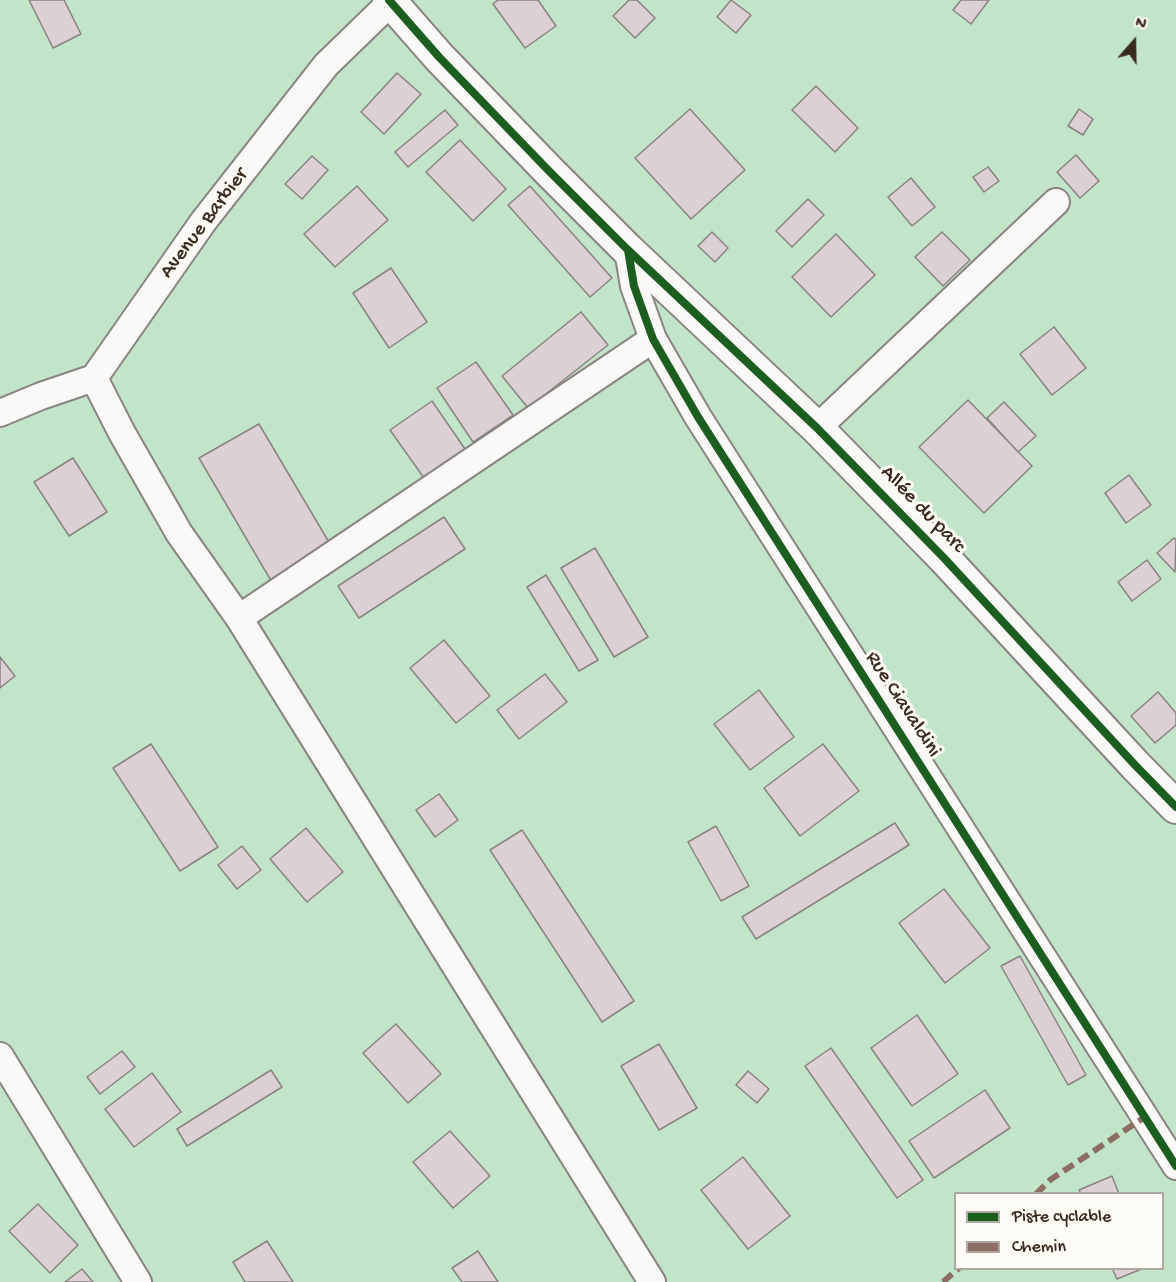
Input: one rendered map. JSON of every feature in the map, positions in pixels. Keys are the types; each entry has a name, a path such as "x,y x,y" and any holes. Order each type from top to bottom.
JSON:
{"street":[{"name":"Allée du parc","path":"391,1 439,57 628,250 817,428 944,558 1134,765 1176,807"},
{"name":"Avenue Barbier","path":"94,378 203,222 326,65 391,1"},
{"path":"817,428 1056,202"},
{"name":"Rue Ciavaldini","path":"628,250 634,286 653,339 698,417 1176,1166"},
{"path":"239,618 653,339"},
{"path":"0,412 94,378 122,433 179,533 239,618 652,1282"},
{"path":"0,1056 138,1282"}],"green space":[{"path":"0,0 1176,0 1176,1282 0,1282"}],"building":[{"path":"29,0 64,0 81,34 53,48"},
{"path":"498,0 538,0 556,26 525,48 493,4"},
{"path":"629,0 637,0 655,18 635,38 613,16"},
{"path":"731,0 751,15 736,33 717,17"},
{"path":"961,0 989,0 971,24 953,10"},
{"path":"397,73 421,94 384,134 361,112"},
{"path":"816,86 858,128 835,152 792,110"},
{"path":"690,109 745,170 691,219 635,158"},
{"path":"1079,109 1093,119 1083,135 1068,126"},
{"path":"445,110 458,125 408,167 395,152"},
{"path":"460,140 506,189 473,221 426,172"},
{"path":"1076,155 1099,181 1080,198 1057,172"},
{"path":"312,156 328,170 302,199 285,184"},
{"path":"988,167 999,181 984,192 973,177"},
{"path":"911,178 935,207 912,226 888,197"},
{"path":"357,186 388,220 335,267 304,234"},
{"path":"530,186 612,278 590,297 508,205"},
{"path":"808,199 824,215 792,247 776,231"},
{"path":"712,232 728,248 715,262 698,246"},
{"path":"942,232 970,260 943,286 915,257"},
{"path":"836,234 875,275 831,317 792,277"},
{"path":"391,268 427,322 389,348 353,293"},
{"path":"581,312 608,345 528,408 502,376"},
{"path":"1054,327 1086,368 1052,395 1020,354"},
{"path":"476,362 513,415 473,442 437,388"},
{"path":"968,400 1032,466 984,513 919,447"},
{"path":"432,401 465,449 424,478 390,430"},
{"path":"1004,402 1036,436 1018,452 987,418"},
{"path":"259,424 333,549 273,584 199,458"},
{"path":"73,458 107,512 69,536 34,482"},
{"path":"1129,475 1151,505 1126,523 1105,493"},
{"path":"444,517 465,549 359,618 338,586"},
{"path":"1174,538 1176,540 1175,572 1157,553"},
{"path":"595,548 648,637 614,657 561,568"},
{"path":"1147,560 1161,579 1132,601 1118,582"},
{"path":"546,575 598,660 579,671 527,587"},
{"path":"444,640 490,696 456,723 410,668"},
{"path":"0,657 15,676 0,688"},
{"path":"545,674 567,702 519,739 497,710"},
{"path":"759,690 794,737 750,770 714,724"},
{"path":"1158,692 1176,713 1176,725 1155,743 1131,716"},
{"path":"151,744 218,847 180,871 113,768"},
{"path":"823,744 859,791 800,836 764,788"},
{"path":"439,794 458,820 435,837 416,810"},
{"path":"895,823 909,845 756,939 742,917"},
{"path":"716,826 749,886 721,901 688,842"},
{"path":"306,828 343,872 307,902 270,859"},
{"path":"522,830 634,1001 602,1022 490,850"},
{"path":"242,846 261,870 237,889 218,865"},
{"path":"944,889 990,948 945,983 899,923"},
{"path":"1020,956 1086,1075 1068,1085 1001,966"},
{"path":"917,1015 958,1074 912,1106 871,1048"},
{"path":"396,1024 441,1074 408,1103 363,1053"},
{"path":"659,1044 697,1108 659,1130 621,1066"},
{"path":"831,1048 923,1180 897,1198 805,1066"},
{"path":"122,1051 135,1067 100,1094 87,1077"},
{"path":"271,1070 282,1087 187,1146 177,1129"},
{"path":"748,1071 769,1089 757,1103 736,1085"},
{"path":"152,1073 181,1112 134,1147 105,1109"},
{"path":"985,1090 1010,1128 934,1178 909,1141"},
{"path":"450,1131 490,1176 453,1208 413,1162"},
{"path":"743,1157 790,1216 748,1249 701,1190"},
{"path":"1112,1176 1118,1192 1080,1192 1079,1190"},
{"path":"38,1204 78,1245 50,1273 9,1231"},
{"path":"267,1241 293,1282 245,1282 233,1262"},
{"path":"478,1251 498,1282 462,1282 452,1268"},
{"path":"82,1269 93,1282 65,1282"},
{"path":"1113,1270 1139,1270 1117,1279"}],"marked path":[{"path":"1038,1192 1050,1180 1145,1117"},
{"path":"943,1282 957,1270"}],"cycle path":[{"path":"389,0 439,57 549,171 628,250 817,428 944,558 1176,807"},
{"path":"628,250 634,286 653,339 698,417 1176,1166"}]}
